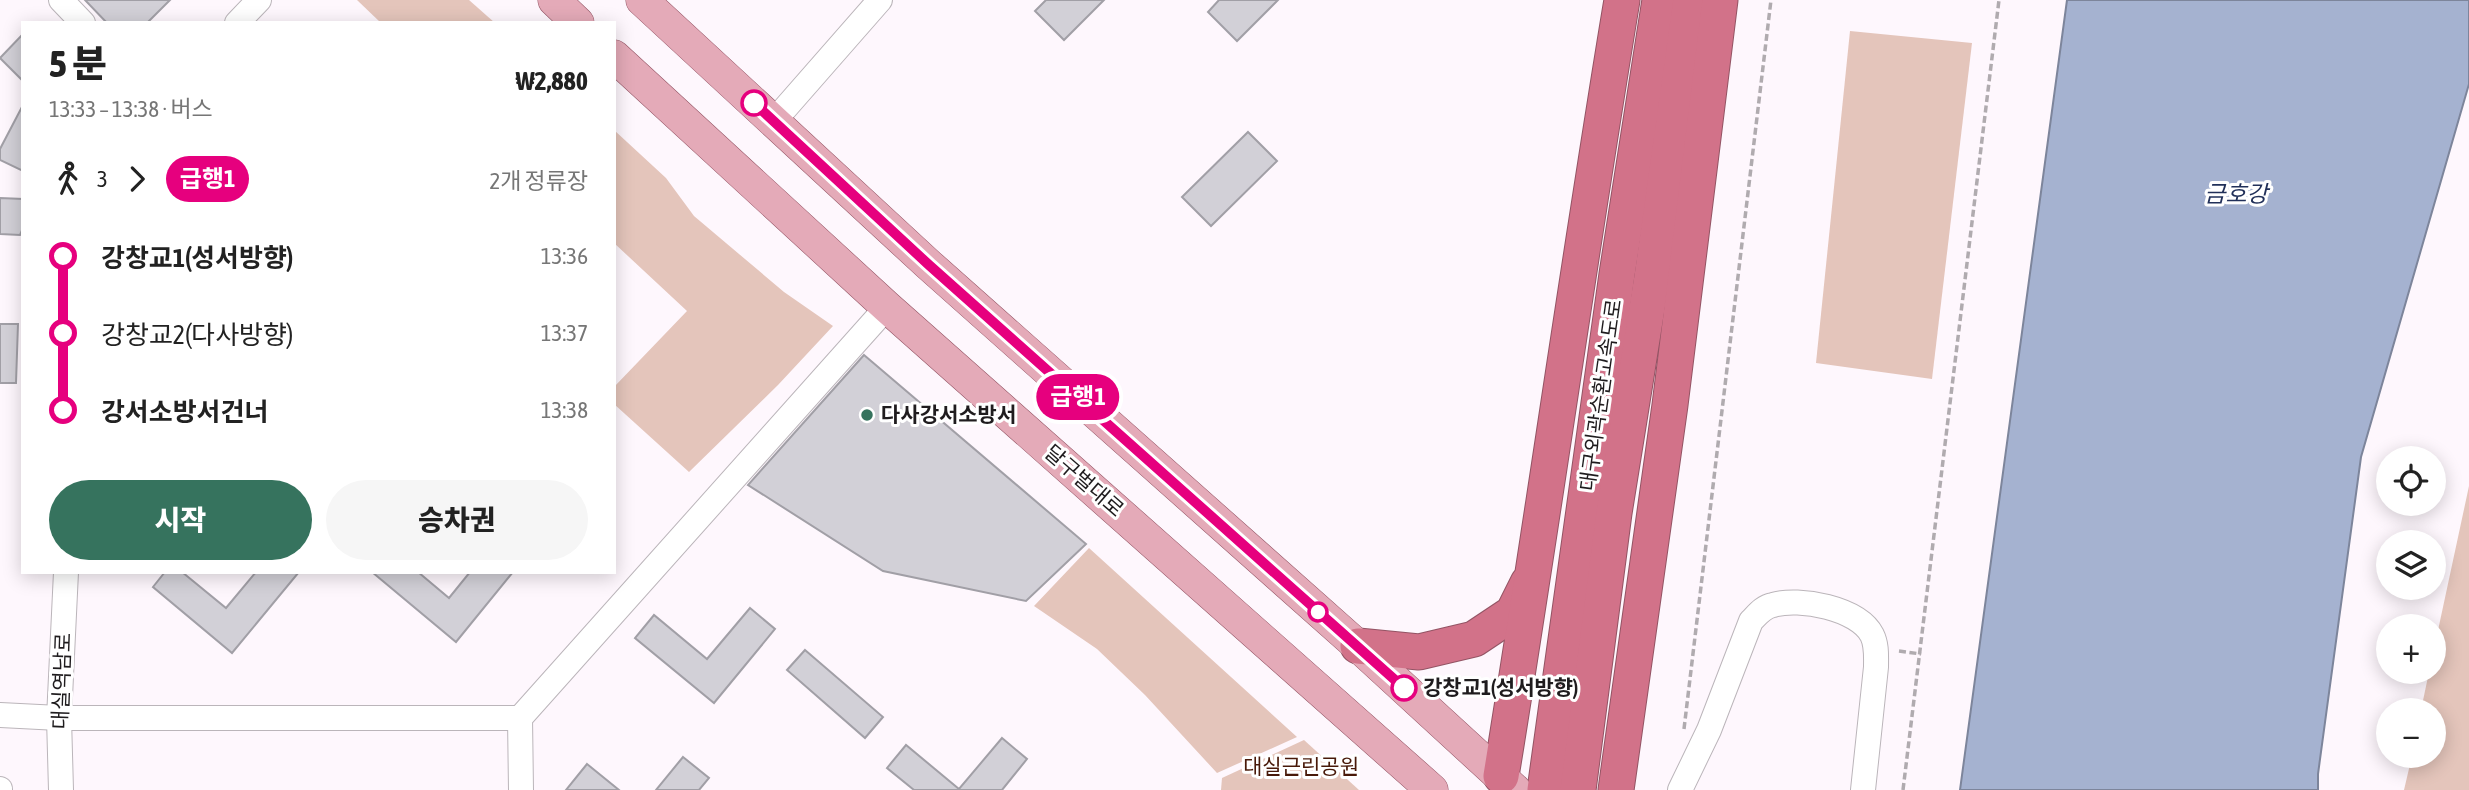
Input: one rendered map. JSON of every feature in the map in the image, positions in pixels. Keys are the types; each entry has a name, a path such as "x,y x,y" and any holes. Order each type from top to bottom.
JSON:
{"highway":[{"path":"1505,785 1583,234 1622,0"},
{"name":"대구외곽순환고속도로","path":"1578,790 1574,699 1617,274 1660,0"},
{"name":"대구외곽순환고속도로","path":"1545,790 1574,699 1614,513 1652,277 1691,0"},
{"path":"1616,790 1672,392 1720,0"},
{"path":"1358,646 1419,652 1474,639 1513,613 1535,571"}],"main road":[{"path":"554,0 576,21"},
{"path":"642,0 929,265 1358,646 1505,785"},
{"name":"달구벌대로","path":"616,58 887,307 1431,790"}],"street":[{"path":"61,0 81,21"},
{"path":"239,21 259,0"},
{"path":"774,121 880,0"},
{"path":"521,790 520,718 887,307"},
{"name":"대실역남로","path":"61,790 59,718 66,574"},
{"path":"1680,790 1695,760 1751,621 1773,604 1792,603 1829,607 1855,617 1872,634 1876,648 1876,667 1863,790"},
{"path":"0,715 59,718 520,718"},
{"path":"1658,790 1678,777 1695,760"}],"path":[{"path":"1683,735 1772,0"},
{"path":"1903,790 1999,0"}],"green space":[{"path":"357,0 469,0 493,21 379,21"},
{"path":"1850,31 1972,43 1932,379 1816,363"},
{"path":"616,132 666,178 694,216 784,292 833,326 778,385 689,472 616,406 616,385 687,311 616,245"},
{"path":"2469,486 2469,790 2404,790 2409,768 2446,768 2446,698 2424,698 2426,684 2446,684 2446,614 2442,614"},
{"path":"1089,548 1297,737 1217,773 1145,695 1097,649 1034,606"},
{"name":"대실근린공원","path":"1304,740 1359,790 1221,790 1222,778"}],"water":[{"name":"금호강","path":"2067,0 2469,0 2469,84 2361,457 2318,790 1960,790"}],"building":[{"path":"85,0 170,0 149,21 105,21"},
{"path":"1046,0 1104,0 1064,40 1035,11"},
{"path":"1219,0 1278,0 1237,41 1208,12"},
{"path":"21,36 21,79 0,58"},
{"path":"21,109 21,170 0,160 0,149"},
{"path":"1248,132 1277,161 1211,226 1182,197"},
{"path":"0,198 21,199 20,235 0,234"},
{"path":"0,324 18,324 16,383 0,383"},
{"name":"다사강서소방서","path":"864,355 1086,544 1026,601 883,571 748,485"},
{"path":"163,574 184,574 226,608 254,574 297,574 232,653 153,587"},
{"path":"374,574 420,574 449,598 468,574 511,574 456,642"},
{"path":"750,608 775,629 714,703 635,638 654,615 707,659"},
{"path":"805,650 883,717 865,738 787,670"},
{"path":"1002,738 1027,759 1002,790 914,790 887,768 906,745 959,789"},
{"path":"683,757 709,778 699,790 656,790"},
{"path":"587,764 619,790 566,790"}],"bus line":[{"name":"급행1","path":"754,103 929,265 1404,688"}],"place":[{"name":"다사강서소방서","path":"867,415"},
{"name":"강창교1(성서방향)","path":"1404,688"}]}
